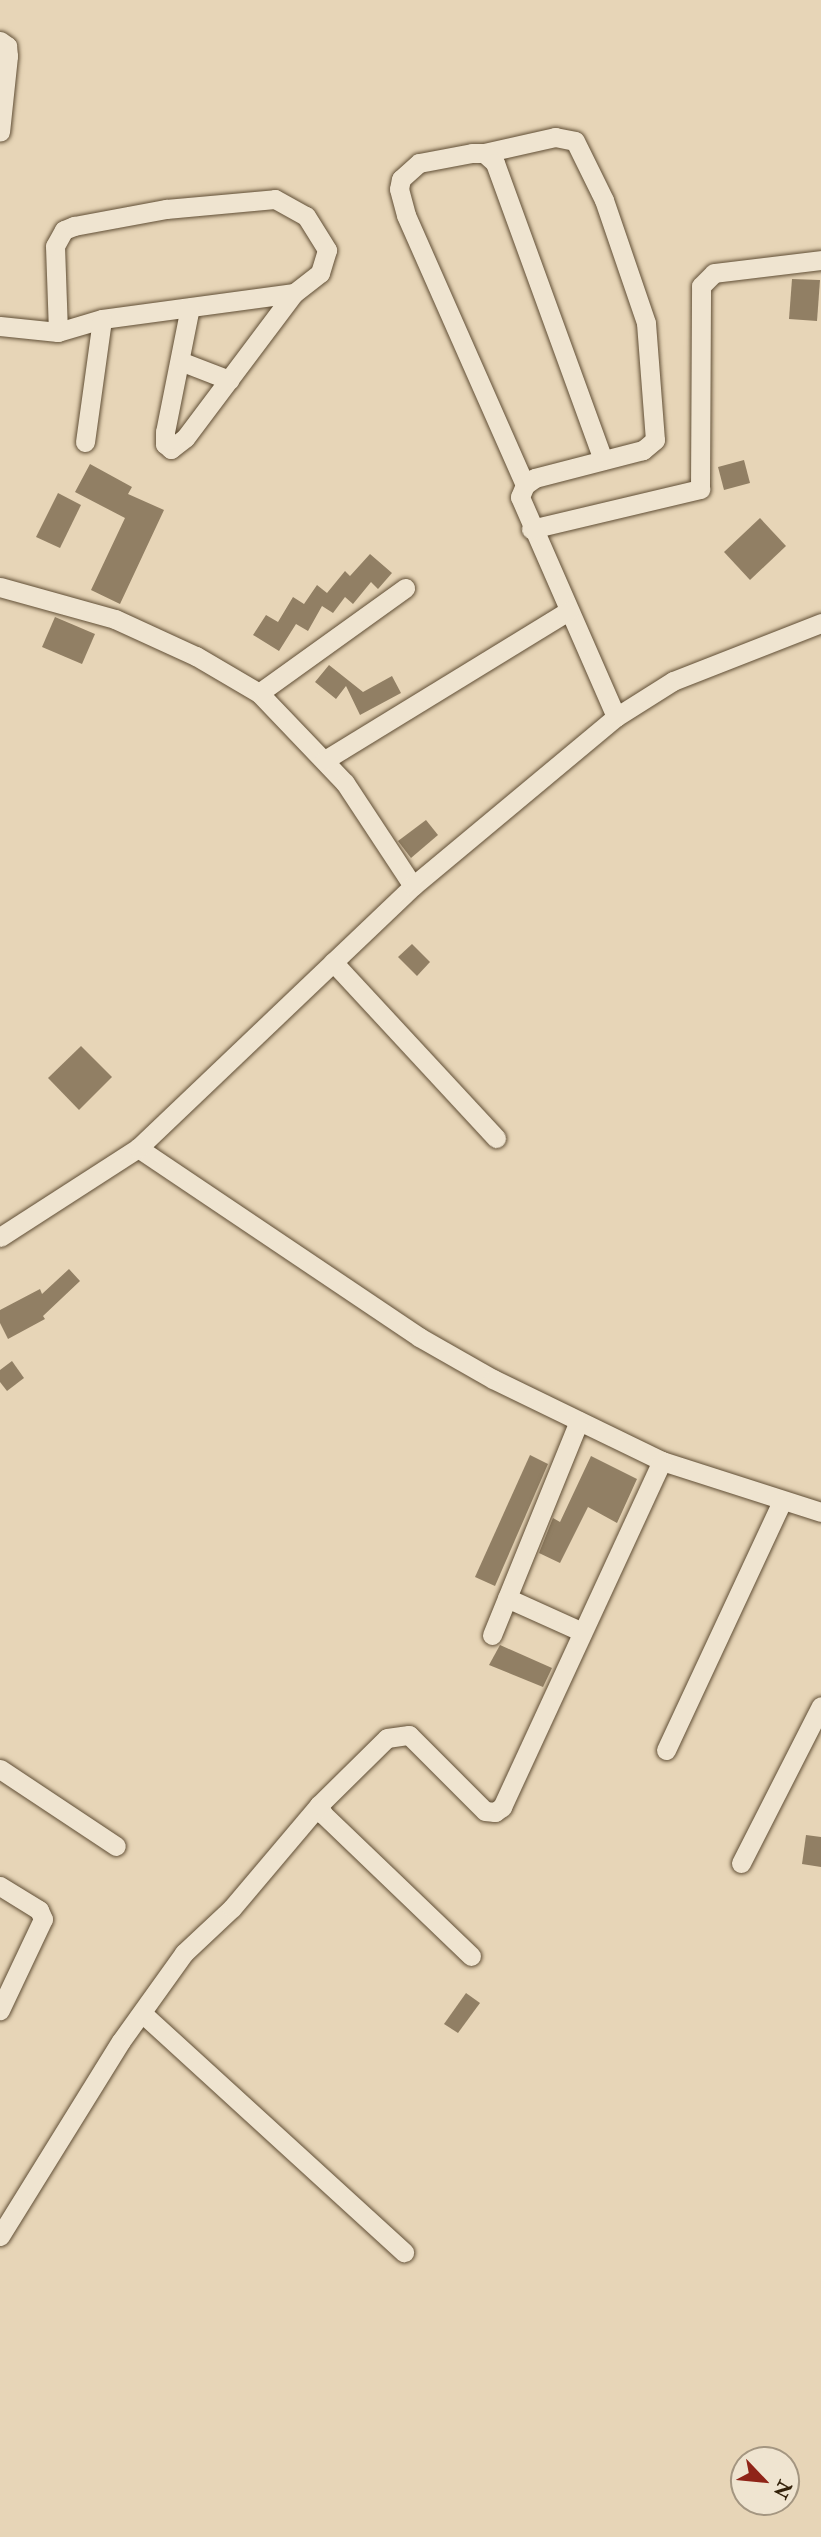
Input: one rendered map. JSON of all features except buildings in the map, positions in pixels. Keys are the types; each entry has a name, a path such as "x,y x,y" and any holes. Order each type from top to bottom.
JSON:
{"street":[{"path":"0,41 7,46 8,56 0,132"},
{"path":"525,485 536,478 643,450 655,440 646,323 604,200 581,149 569,138 555,136 484,153 419,163 409,169 399,189 525,485 522,508 616,717"},
{"path":"484,153 499,175 603,460"},
{"path":"58,331 55,246 64,230 166,209 275,199 295,206 327,250 320,272 293,293 185,438 171,449 165,444 165,432 190,307"},
{"path":"531,529 700,489 701,286 714,272 821,260"},
{"path":"0,327 58,331 102,318 293,293"},
{"path":"85,442 102,318"},
{"path":"180,362 229,380"},
{"path":"0,587 115,619 196,656 259,693 326,760 366,811 412,886"},
{"path":"259,693 405,589"},
{"path":"326,760 568,611"},
{"path":"0,1237 138,1149 412,886 616,717 673,681 821,623"},
{"path":"333,962 496,1138"},
{"path":"138,1149 419,1337 662,1461 781,1503 821,1512"},
{"path":"492,1635 579,1421"},
{"path":"0,2236 142,2012 199,1936 232,1908 319,1805 387,1738 398,1734 420,1742 485,1811 499,1810 580,1631 662,1461"},
{"path":"666,1750 781,1503"},
{"path":"507,1598 580,1631"},
{"path":"741,1863 821,1706"},
{"path":"0,1769 116,1846"},
{"path":"319,1805 323,1814 471,1956"},
{"path":"0,1886 38,1910 43,1919 0,2008"},
{"path":"142,2012 404,2252"}]}
